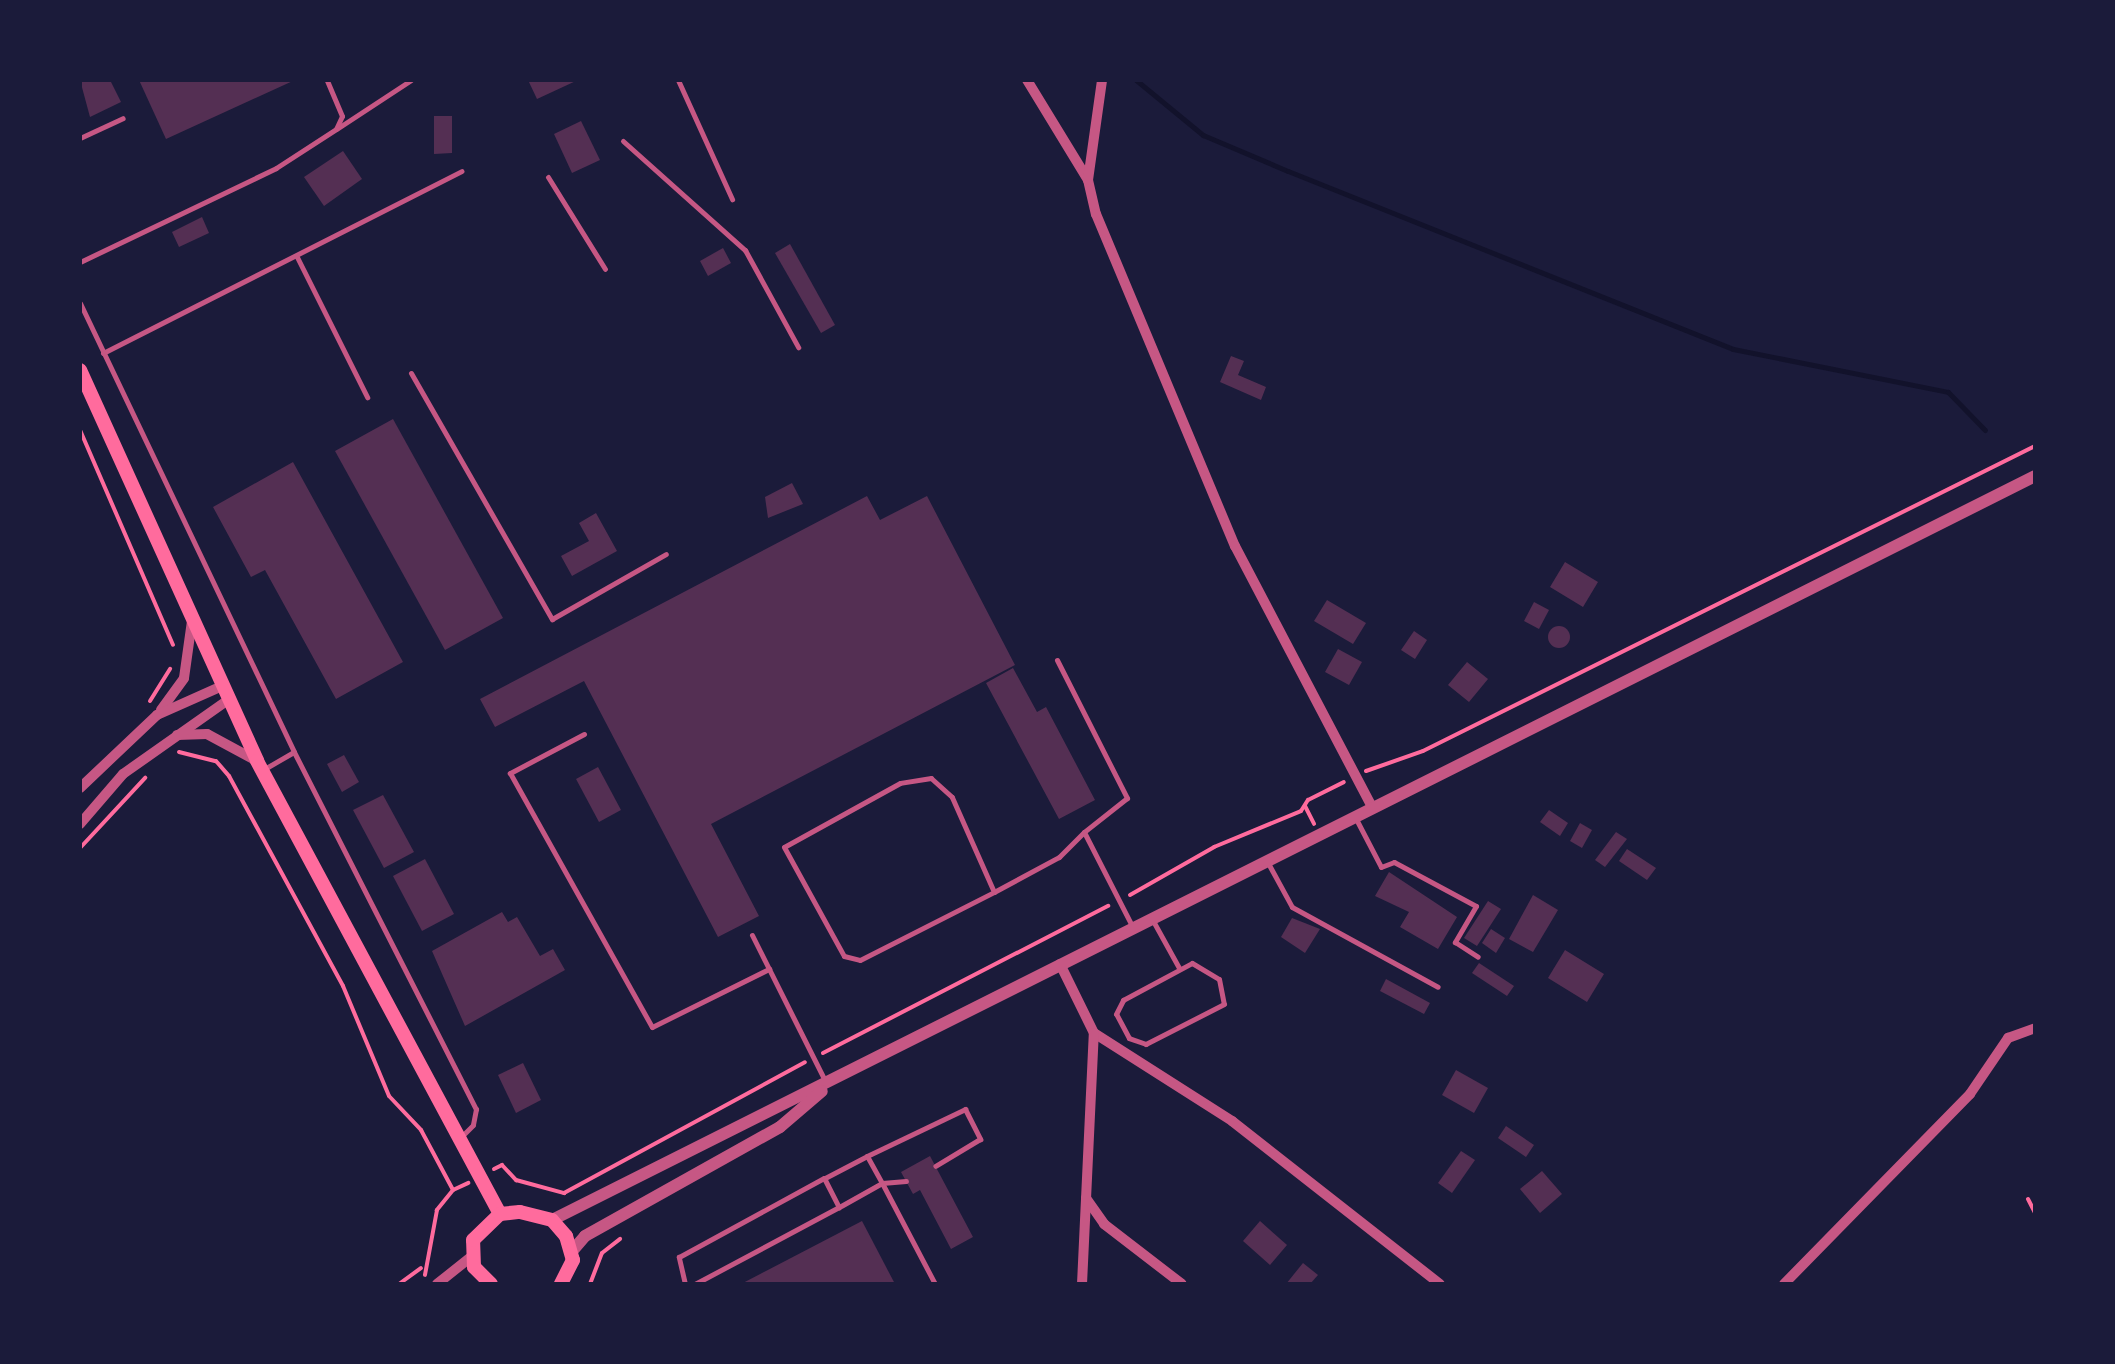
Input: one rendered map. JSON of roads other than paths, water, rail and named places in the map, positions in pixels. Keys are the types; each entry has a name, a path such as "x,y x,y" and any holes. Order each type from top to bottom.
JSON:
{"main road":[{"path":"80,370 259,766 500,1214"},
{"path":"490,1284 471,1257 482,1226 500,1214 552,1220 573,1250 563,1283"}],"street":[{"path":"1028,80 1088,180 1096,214 1235,546 1370,805"},
{"path":"1088,180 1102,80"},
{"path":"552,1220 774,1104 828,1086 1370,805 2035,476"},
{"path":"80,788 157,715 184,678 192,620"},
{"path":"157,715 225,693"},
{"path":"80,824 123,774 225,693"},
{"path":"171,736 207,734 259,766"},
{"path":"1060,964 1094,1033 1082,1284"},
{"path":"1784,1284 1970,1094 2008,1038 2035,1028"},
{"path":"1094,1033 1232,1121 1440,1284"},
{"path":"573,1250 585,1236 780,1127 828,1086"},
{"path":"1085,1198 1104,1224 1182,1284"},
{"path":"433,1284 471,1257"}],"lane":[{"path":"327,80 342,116 336,129"},
{"path":"80,262 276,168 412,80"},
{"path":"678,80 732,199"},
{"path":"80,138 123,118"},
{"path":"623,141 746,250 798,346"},
{"path":"104,354 461,171"},
{"path":"548,177 604,269"},
{"path":"297,257 367,397"},
{"path":"80,303 294,752 476,1108 473,1126 459,1138"},
{"path":"412,373 552,619 666,554"},
{"path":"994,892 952,797 930,778 900,783 784,847 850,958 869,956 994,892 1060,857 1127,798 1058,660"},
{"path":"584,734 510,772 652,1027 769,969"},
{"path":"259,766 294,752"},
{"path":"1353,814 1381,867 1394,862 1476,906 1455,942 1478,957"},
{"path":"1084,832 1132,926"},
{"path":"1266,858 1292,906 1438,987"},
{"path":"1151,916 1179,968"},
{"path":"752,935 811,1059 828,1086"},
{"path":"1192,964 1219,979 1224,1004 1137,1044 1116,1014 1119,1004 1179,968 1192,964"},
{"path":"685,1284 679,1257 824,1178 965,1109 980,1139 935,1166"},
{"path":"868,1156 935,1284"},
{"path":"824,1178 840,1207"},
{"path":"695,1284 882,1183 906,1181"}],"waterway":[{"path":"1136,80 1203,135 1288,171 1733,349 1948,392 1985,430"}]}
